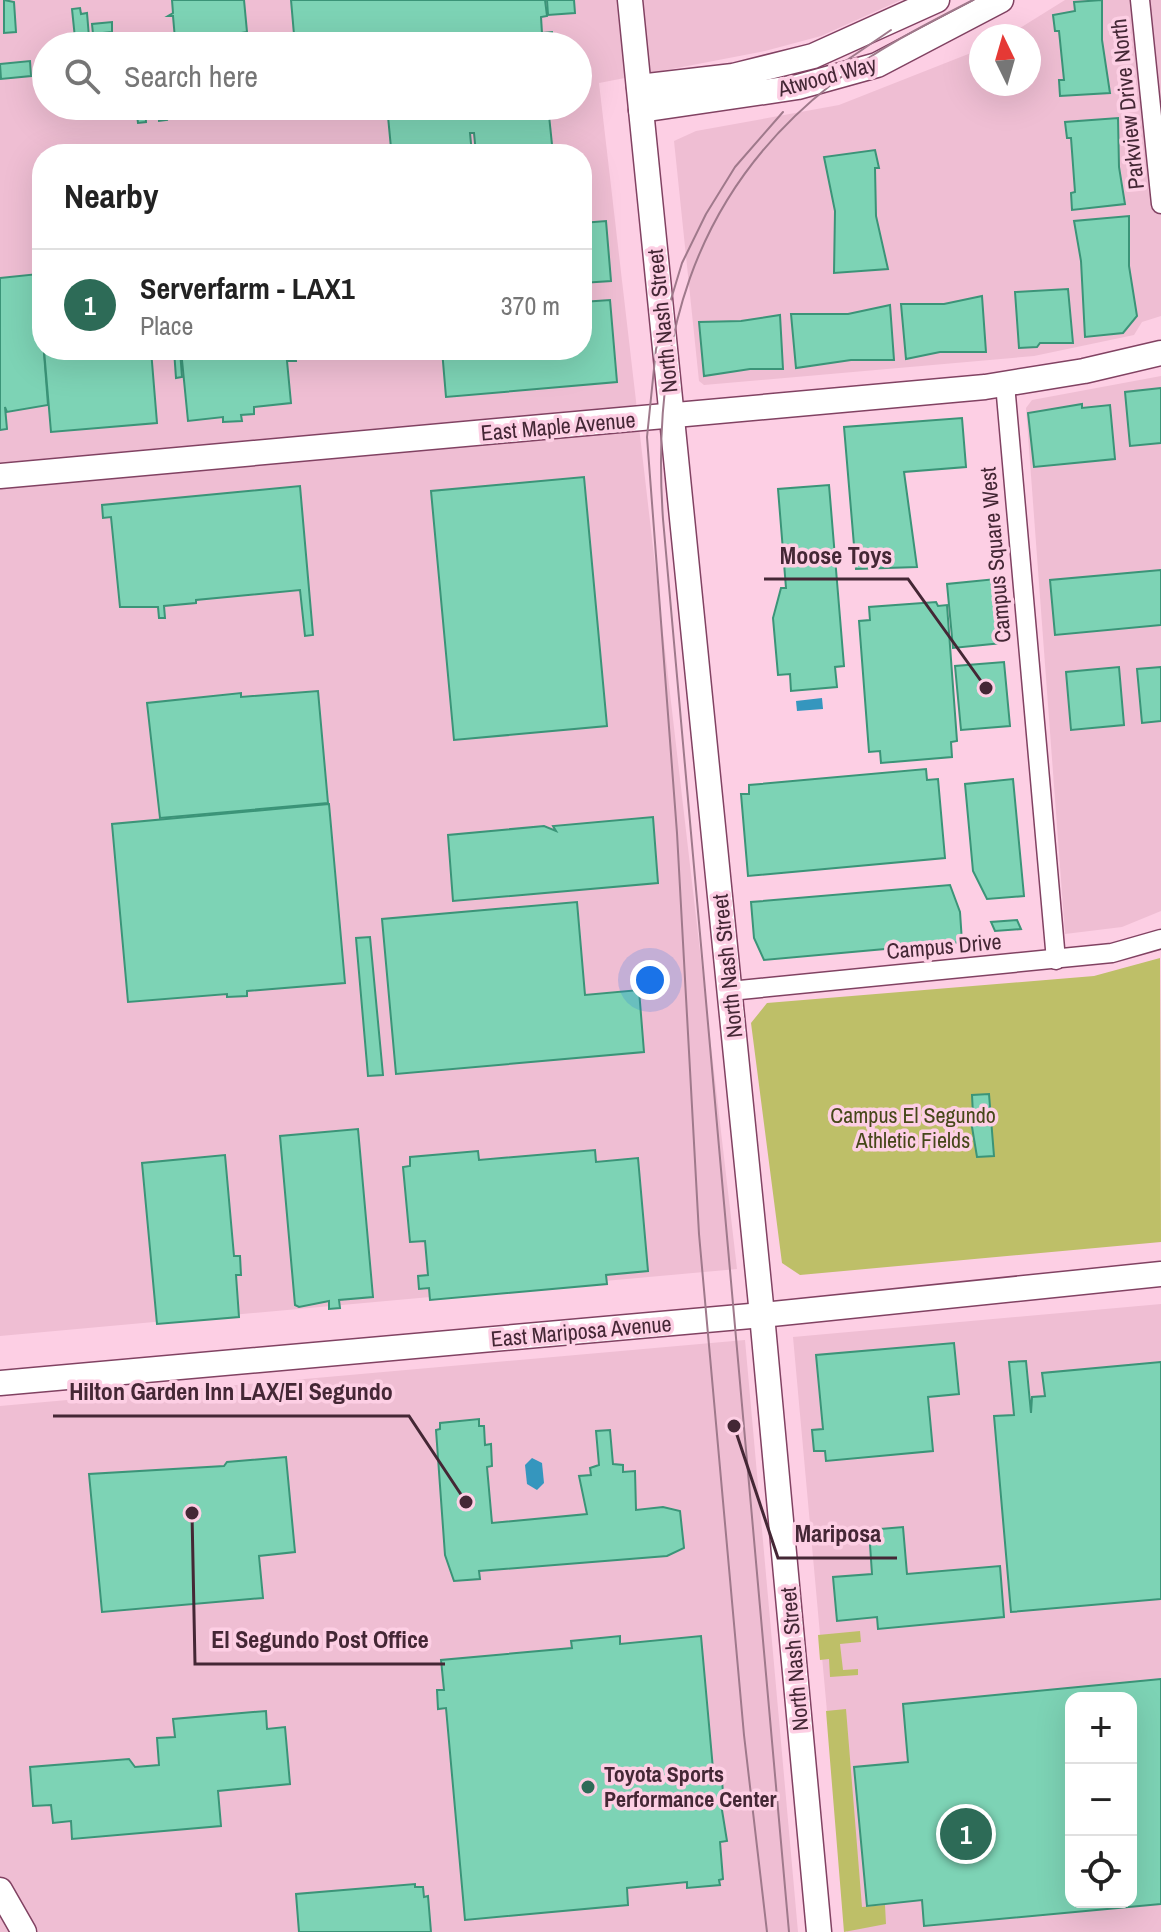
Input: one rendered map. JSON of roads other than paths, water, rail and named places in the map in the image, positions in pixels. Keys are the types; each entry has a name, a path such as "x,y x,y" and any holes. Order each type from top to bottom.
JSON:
{"street":[{"name":"North Nash Street","path":"630,0 762,1315 819,1932"},
{"name":"Atwood Way","path":"640,99 801,60 937,0"},
{"name":"Atwood Way","path":"640,99 798,87 877,65 1001,0"},
{"name":"Parkview Drive North","path":"1140,0 1161,204"},
{"name":"East Maple Avenue","path":"0,476 1005,384 1084,371 1161,353"},
{"name":"Campus Square West","path":"1005,384 1056,960"},
{"name":"Campus Drive","path":"730,991 1056,960 1121,952 1161,939"},
{"name":"East Mariposa Avenue","path":"0,1383 762,1315 1161,1274"},
{"path":"0,1890 24,1932"}],"water":[{"path":"822,698 823,709 797,711 796,701"},
{"path":"532,1458 542,1463 544,1483 537,1490 527,1484 525,1465"}],"tram line":[{"path":"789,1932 663,519 661,455 664,394 674,335 690,279 713,225 744,175 783,128 832,84 883,49 973,0"},
{"path":"812,84 891,30"},
{"path":"767,1932 744,1735 699,1234 677,833 647,437 656,349 682,263 706,214 735,167 783,112"}],"place":[{"name":"Moose Toys","path":"986,688"},
{"name":"Mariposa","path":"734,1426"},
{"name":"Hilton Garden Inn LAX/El Segundo","path":"466,1502"},
{"name":"El Segundo Post Office","path":"192,1513"},
{"name":"Toyota Sports Performance Center","path":"588,1787"},
{"name":"Serverfarm - LAX1","path":"966,1834"}],"park label":[{"name":"Campus El Segundo Athletic Fields","path":"913,1128"}]}
